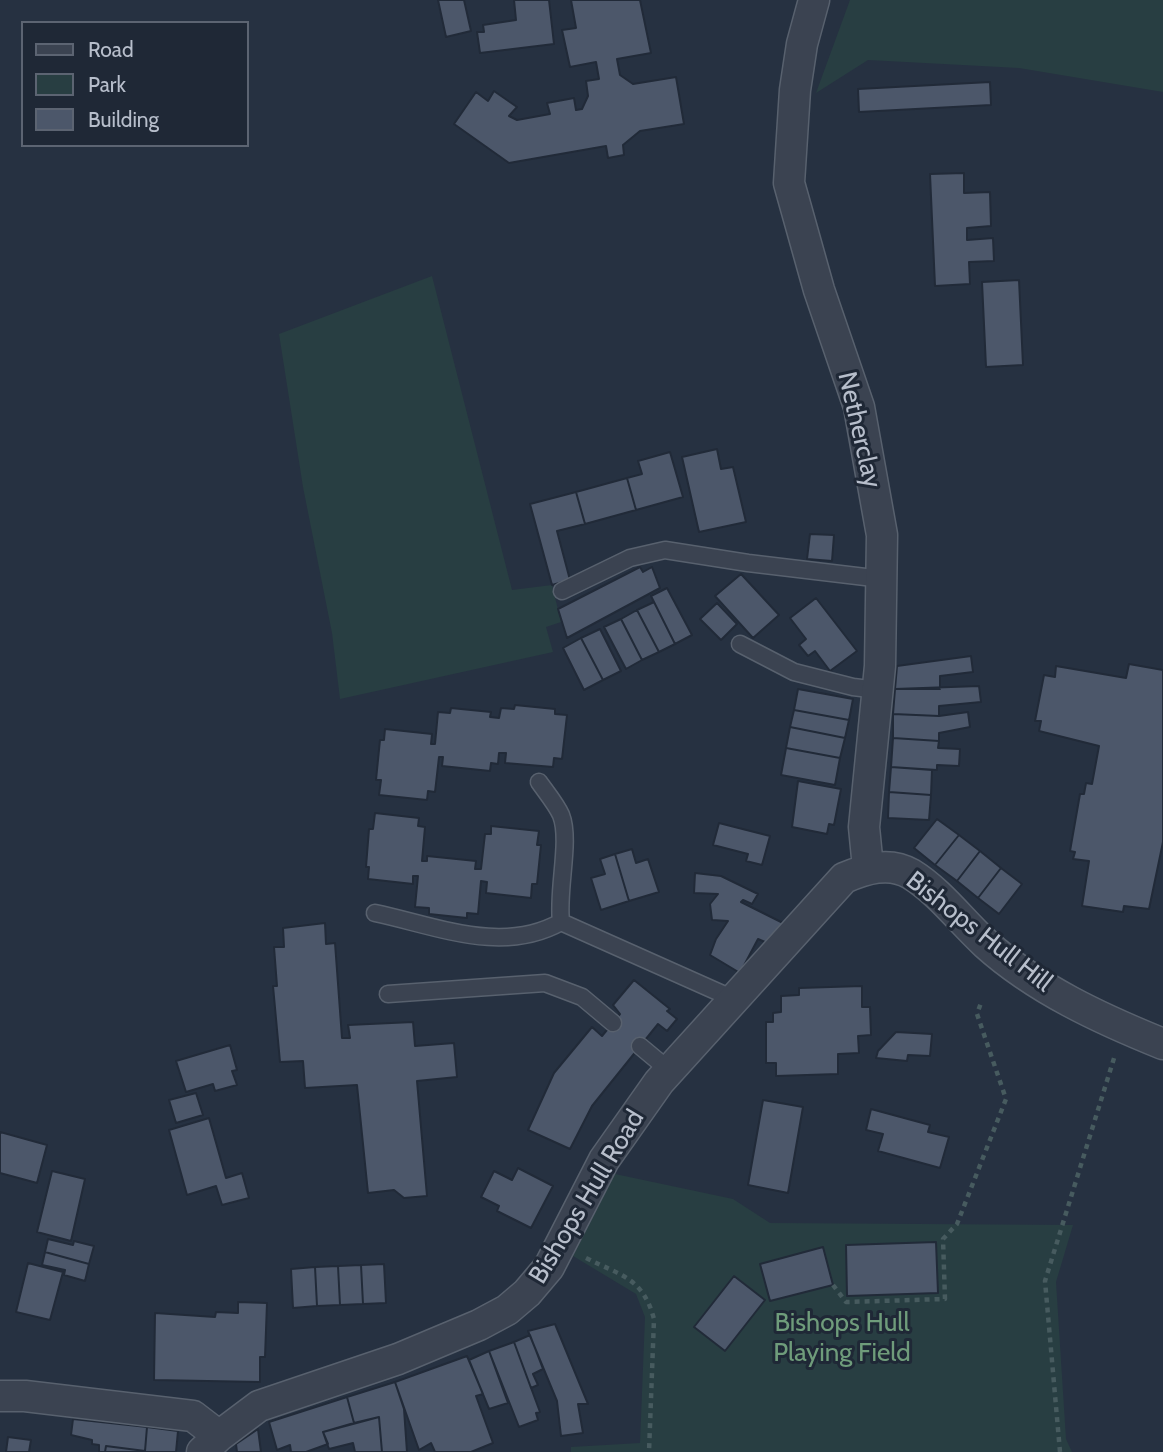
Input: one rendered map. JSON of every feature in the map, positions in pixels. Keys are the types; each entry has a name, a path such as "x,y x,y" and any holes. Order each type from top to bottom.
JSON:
{"street":[{"name":"Netherclay","path":"814,0 802,44 795,90 789,183 819,290 859,407 882,535 878,690 864,827 868,868"},
{"name":"Bishops Hull Road","path":"211,1444 259,1406 398,1359 507,1310 527,1293 549,1267 604,1160 670,1070 844,878 868,868"},
{"name":"Bishops Hull Hill","path":"868,868 891,868 910,874 946,903 997,952 1074,1004 1163,1044"},
{"path":"0,1396 24,1396 193,1416 211,1444"}],"lane":[{"path":"562,591 630,558 666,550 761,565 882,579"},
{"path":"740,644 794,672 878,690"},
{"path":"539,782 561,816 564,839 558,898 561,922"},
{"path":"375,913 462,935 508,937 541,933 561,922"},
{"path":"561,922 736,1000"},
{"path":"388,995 545,983 582,997 613,1023"},
{"path":"640,1046 670,1070"}],"path":[{"path":"833,1285 846,1302 945,1299 943,1239 957,1224 1006,1099 977,1014 982,1000"},
{"path":"1060,1452 1056,1444 1045,1281 1112,1061 1126,1029"},
{"path":"560,1244 640,1286 649,1301 654,1319 649,1452"}],"green space":[{"path":"850,0 1163,0 1163,92 1019,68 868,60 816,93"},
{"path":"432,276 512,590 552,585 561,622 546,627 553,652 340,699 332,633 303,487 279,334"},
{"name":"Bishops Hull Playing Field","path":"615,1174 733,1199 770,1223 1073,1225 1056,1282 1066,1439 1072,1452 571,1452 571,1447 640,1443 645,1317 636,1294 573,1256"}],"building":[{"path":"438,0 464,0 471,31 446,37"},
{"path":"514,0 549,0 554,44 480,53 477,32 484,32 483,25 516,20"},
{"path":"571,0 640,0 651,53 617,59 620,75 633,84 676,77 684,124 640,131 623,145 624,155 608,158 606,146 509,163 454,124 476,92 488,101 494,91 517,107 509,116 517,120 550,114 547,103 574,98 576,110 582,109 588,96 586,81 599,79 596,62 570,67 562,30 576,28"},
{"path":"990,82 991,105 859,112 858,89"},
{"path":"964,173 964,193 990,192 991,226 967,228 967,240 993,238 994,261 969,262 970,284 935,286 930,174"},
{"path":"1019,280 1023,365 986,367 982,282"},
{"path":"717,449 721,469 733,467 746,522 699,532 682,457"},
{"path":"670,452 683,497 636,510 627,478 642,474 638,461"},
{"path":"627,478 636,510 585,524 576,492"},
{"path":"576,492 585,524 557,531 570,580 552,585 530,504"},
{"path":"810,534 834,535 832,561 807,559"},
{"path":"640,567 643,572 652,567 660,588 567,638 558,609"},
{"path":"741,574 779,615 753,638 715,596"},
{"path":"667,588 692,635 675,644 651,596"},
{"path":"816,598 857,651 830,671 815,651 808,656 799,645 806,639 790,618"},
{"path":"654,602 675,644 659,652 637,610"},
{"path":"717,603 737,624 721,640 700,619"},
{"path":"637,610 659,652 642,660 621,619"},
{"path":"621,619 642,660 626,669 604,627"},
{"path":"600,629 621,671 603,680 581,638"},
{"path":"581,638 603,680 584,690 563,648"},
{"path":"971,656 973,672 940,676 940,689 895,689 897,666"},
{"path":"1129,664 1163,670 1163,842 1149,909 1124,906 1123,912 1082,906 1089,861 1073,859 1075,852 1070,851 1080,794 1084,794 1086,783 1092,784 1099,746 1039,731 1041,721 1035,721 1044,675 1055,677 1056,666 1126,678"},
{"path":"979,686 981,702 939,706 939,716 893,714 895,689"},
{"path":"798,689 853,699 849,720 794,710"},
{"path":"515,705 555,709 555,714 567,715 562,759 554,758 553,767 505,763 506,753 499,753 498,764 491,763 490,771 442,766 443,757 439,757 435,792 428,791 427,800 379,795 381,780 376,780 380,740 384,740 385,729 432,734 431,744 435,744 438,712 450,713 451,708 491,712 490,717 499,718 501,708 514,709"},
{"path":"794,710 849,720 845,738 790,727"},
{"path":"968,712 970,727 939,733 939,741 893,738 893,714 939,716"},
{"path":"790,727 845,738 840,758 786,748"},
{"path":"893,738 939,741 938,748 960,749 959,766 937,765 937,770 891,767"},
{"path":"786,748 840,758 835,785 781,775"},
{"path":"891,767 932,770 931,795 889,792"},
{"path":"798,781 841,789 834,825 829,824 827,834 792,827"},
{"path":"889,792 931,795 929,820 888,818"},
{"path":"375,813 419,818 418,826 425,827 422,861 427,861 427,856 476,861 475,869 481,869 485,834 491,834 491,826 539,831 537,845 541,845 537,884 532,884 531,898 486,893 487,882 481,881 478,914 467,913 467,918 429,914 429,908 415,907 418,876 413,876 413,884 368,879 369,867 366,867 369,829 373,829"},
{"path":"937,819 959,835 935,865 914,848"},
{"path":"719,823 770,836 762,865 746,861 748,854 713,845"},
{"path":"959,835 980,851 957,881 935,865"},
{"path":"632,849 636,863 648,859 659,892 629,901 615,854"},
{"path":"980,851 1001,868 978,898 957,881"},
{"path":"615,854 629,901 601,910 591,878 605,874 600,859"},
{"path":"1001,868 1022,884 999,914 978,898"},
{"path":"695,873 721,876 758,894 752,904 743,900 741,902 783,923 772,945 758,939 740,973 710,955 716,939 728,921 712,920 710,904 718,894 694,893"},
{"path":"325,923 326,944 335,943 342,1038 350,1038 348,1025 413,1022 415,1046 454,1043 457,1077 417,1081 427,1196 404,1198 394,1190 368,1193 357,1085 305,1088 303,1061 280,1062 273,986 277,986 274,947 284,947 283,928"},
{"path":"634,980 670,1009 667,1011 677,1019 667,1031 658,1024 592,1106 570,1149 528,1130 554,1073 592,1027 602,1036 620,1014 613,1005"},
{"path":"862,986 862,1007 870,1007 871,1035 858,1036 859,1053 838,1054 838,1074 776,1076 776,1063 766,1063 766,1022 773,1022 773,1013 781,1012 781,996 799,995 799,988"},
{"path":"896,1032 932,1034 930,1056 908,1055 907,1061 876,1058 878,1051"},
{"path":"230,1045 237,1070 232,1071 237,1085 215,1091 213,1084 186,1092 176,1061"},
{"path":"196,1093 203,1115 176,1123 169,1100"},
{"path":"763,1100 803,1107 788,1193 748,1185"},
{"path":"871,1109 930,1125 928,1132 949,1137 940,1168 878,1151 883,1134 866,1130"},
{"path":"209,1118 226,1178 242,1173 249,1198 222,1205 216,1186 187,1195 169,1130"},
{"path":"0,1132 47,1145 37,1183 0,1173"},
{"path":"518,1168 553,1186 531,1228 497,1211 499,1206 481,1197 494,1171 512,1180"},
{"path":"52,1171 85,1179 71,1241 37,1232"},
{"path":"48,1239 73,1245 74,1241 94,1246 89,1264 45,1252"},
{"path":"936,1242 938,1293 847,1296 846,1245"},
{"path":"823,1247 833,1285 770,1301 760,1264"},
{"path":"45,1252 89,1264 85,1281 64,1275 65,1270 42,1265"},
{"path":"28,1263 63,1272 50,1320 16,1312"},
{"path":"384,1264 386,1303 363,1304 361,1265"},
{"path":"361,1265 363,1304 340,1305 338,1266"},
{"path":"338,1266 340,1305 317,1306 315,1267"},
{"path":"315,1267 317,1306 293,1308 291,1269"},
{"path":"734,1276 765,1300 725,1351 694,1327"},
{"path":"238,1302 267,1303 265,1357 260,1357 260,1382 154,1380 155,1313 215,1317 216,1312 238,1313"},
{"path":"555,1324 588,1404 578,1404 583,1433 561,1436 557,1401 528,1331"},
{"path":"530,1335 543,1369 533,1374 538,1385 531,1388 514,1342"},
{"path":"514,1342 540,1412 536,1413 538,1420 519,1427 489,1351"},
{"path":"489,1351 508,1403 489,1409 469,1360"},
{"path":"467,1356 483,1394 476,1396 493,1443 471,1452 435,1452 431,1443 419,1450 395,1382"},
{"path":"395,1382 404,1409 407,1452 382,1452 379,1417 354,1423 347,1397"},
{"path":"347,1397 354,1423 323,1432 328,1444 306,1452 291,1452 290,1445 277,1450 269,1422"},
{"path":"379,1417 382,1452 355,1452 353,1443 329,1449 323,1432"},
{"path":"73,1419 147,1427 145,1451 106,1446 105,1452 99,1452 99,1445 92,1444 92,1440 71,1435"},
{"path":"147,1427 178,1431 176,1452 105,1452 106,1446 145,1451"},
{"path":"258,1429 261,1452 237,1452 236,1444"},
{"path":"8,1437 31,1440 29,1452 6,1452"}]}
